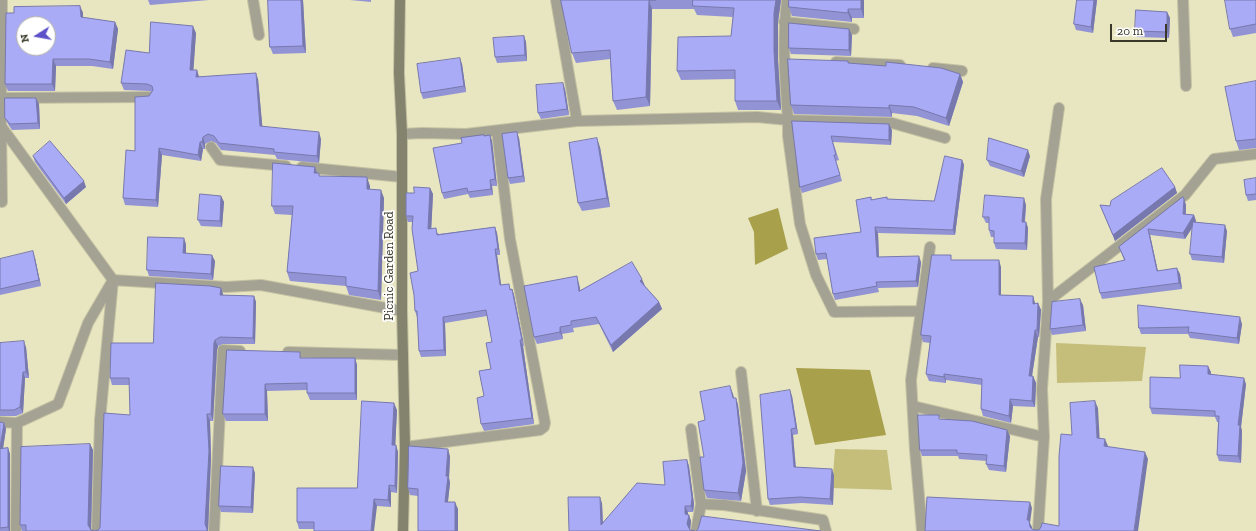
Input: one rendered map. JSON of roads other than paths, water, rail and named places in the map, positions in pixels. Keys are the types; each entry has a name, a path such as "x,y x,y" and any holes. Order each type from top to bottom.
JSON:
{"main road":[{"name":"Picnic Garden Road","path":"400,0 399,72 402,134 402,311 405,447 403,531"}],"street":[{"path":"2,0 2,202"},
{"path":"253,0 258,35"},
{"path":"556,0 577,121"},
{"path":"787,0 784,22 788,60 788,120 800,224 816,275 834,312 921,311"},
{"path":"1183,0 1186,86"},
{"path":"784,22 854,29"},
{"path":"824,61 910,66"},
{"path":"925,67 962,71"},
{"path":"1,98 149,97"},
{"path":"1038,531 1044,437 1042,389 1048,301 1046,199 1059,108"},
{"path":"402,134 466,134 577,121 757,117 788,120 892,123 945,138"},
{"path":"1,126 113,280 100,420 97,531"},
{"path":"405,447 540,430 544,427 545,423 510,239 497,131"},
{"path":"211,147 220,160 402,177"},
{"path":"1048,301 1185,195 1214,159 1256,154"},
{"path":"922,531 911,380 930,247"},
{"path":"113,280 226,287 260,285 402,311"},
{"path":"0,422 17,423 58,404 88,323 113,280"},
{"path":"214,531 223,350 254,351"},
{"path":"277,352 403,355"},
{"path":"741,372 757,511"},
{"path":"912,406 1044,437"},
{"path":"16,531 17,423"},
{"path":"691,429 701,504 696,531"},
{"path":"701,504 724,505 823,520 826,531"}]}
